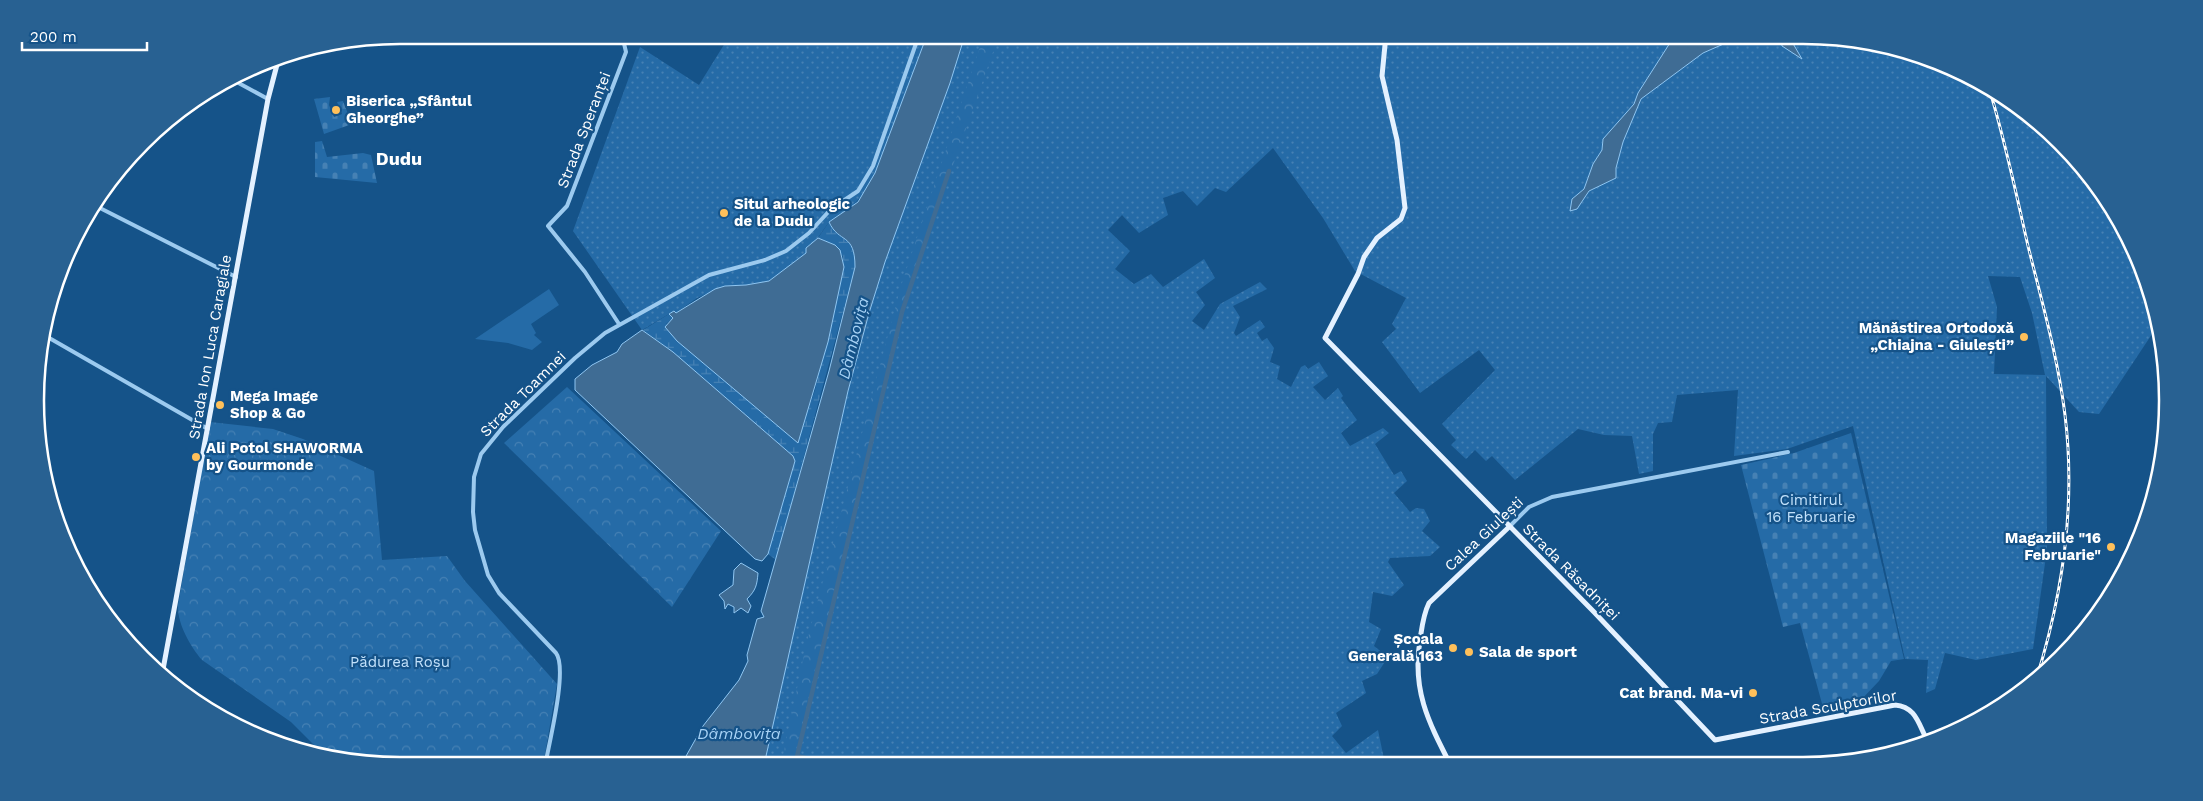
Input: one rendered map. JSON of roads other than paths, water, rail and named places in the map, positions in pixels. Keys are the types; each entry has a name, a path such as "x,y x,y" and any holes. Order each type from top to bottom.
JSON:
{"main road":[{"name":"Strada Răsadniței","path":"1385,44 1382,58 1383,85 1398,148 1405,208 1401,219 1377,238 1364,257 1358,274 1325,338 1594,612 1715,740"},
{"name":"Strada Ion Luca Caragiale","path":"163,667 236,277 266,98 276,67"},
{"name":"Calea Giulești","path":"1446,757 1429,723 1418,681 1417,661 1424,613 1429,603 1509,527"},
{"name":"Strada Sculptorilor","path":"1715,740 1895,705 1906,706 1912,711 1925,735"}],"street":[{"name":"Strada Speranței","path":"619,324 585,272 548,226 565,209 626,52 624,44"},
{"name":"Strada Toamnei","path":"547,757 558,694 561,660 556,652 493,586 479,544 473,512 474,477 481,454 503,427 575,358 619,324 718,271 765,260 786,252 809,233 831,209 858,191 873,166 916,44"},
{"path":"239,83 266,98"},
{"path":"101,207 236,277"},
{"path":"50,338 208,429"},
{"name":"Calea Giulești","path":"1509,527 1529,507 1552,497 1788,452"}],"water":[{"name":"Dâmbovița","path":"924,44 962,44 950,83 885,262 869,313 848,391 766,757 686,757 703,726 739,680 748,661 747,655 757,619 764,617 761,611 829,371 855,267 852,248 833,229 829,222 858,202 875,173"},
{"path":"1669,44 1724,44 1703,53 1641,99 1623,142 1616,168 1616,178 1589,191 1577,209 1570,211 1572,199 1584,189 1593,164 1602,150 1603,139 1634,104 1638,93"},
{"path":"1782,44 1793,44 1802,59"},
{"path":"818,238 835,245 840,250 844,267 828,342 798,443 677,341 665,327 673,318 669,314 674,311 676,313 715,289 725,286 769,281 806,253 806,248"},
{"path":"642,330 673,352 793,456 795,461 768,554 762,561 755,559 575,390 575,379 592,365 617,352 622,344"},
{"path":"741,563 758,573 757,581 756,587 747,599 751,606 748,613 741,608 734,613 734,607 728,604 725,609 724,601 719,595 733,585 734,570"}],"waterway":[{"path":"797,757 902,312 949,171"},
{"path":"797,756 801,757"}],"railway":[{"path":"1992,99 2054,351 2062,394 2068,449 2068,516 2065,549 2053,615 2039,668"}],"place":[{"name":"Biserica „Sfântul Gheorghe”","path":"336,110"},
{"name":"Situl arheologic de la Dudu","path":"724,213"},
{"name":"Mănăstirea Ortodoxă „Chiajna - Giulești”","path":"2024,337"},
{"name":"Mega Image Shop & Go","path":"220,405"},
{"name":"Ali Potol SHAWORMA by Gourmonde","path":"196,457"},
{"name":"Magaziile \"16 Februarie\"","path":"2111,547"},
{"name":"Școala Generală 163","path":"1453,648"},
{"name":"Sala de sport","path":"1469,652"},
{"name":"Cat brand. Ma-vi","path":"1753,693"}],"district":[{"name":"Dudu","path":"399,159"}],"park label":[{"name":"Cimitirul 16 Februarie","path":"1811,508"},
{"name":"Pădurea Roșu","path":"400,662"}]}
